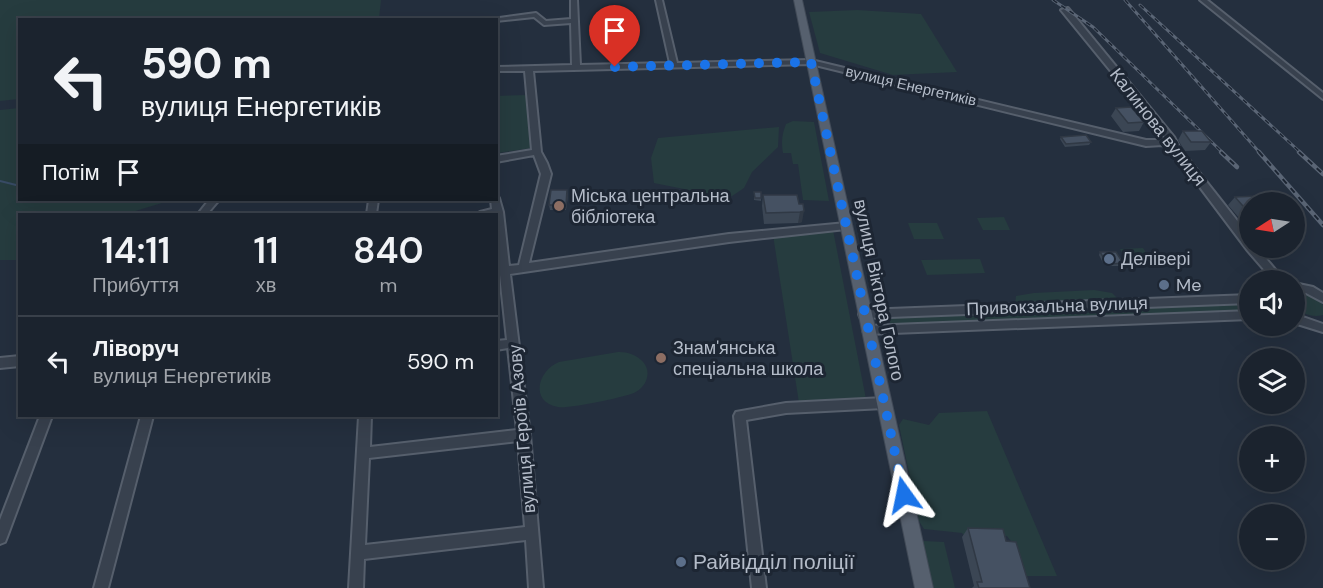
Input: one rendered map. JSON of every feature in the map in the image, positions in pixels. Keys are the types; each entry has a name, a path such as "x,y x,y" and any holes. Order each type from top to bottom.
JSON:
{"main road":[{"name":"вулиця Віктора Голого","path":"798,0 924,588"}],"street":[{"path":"573,0 576,68"},
{"path":"660,0 674,65"},
{"path":"1203,0 1323,97"},
{"name":"Калинова вулиця","path":"1065,10 1171,139 1175,148 1239,231"},
{"path":"498,19 532,15 538,16 540,22 544,23 575,21"},
{"name":"вулиця Енергетиків","path":"498,69 811,62 1146,143 1164,142 1175,148"},
{"path":"524,268 546,174 537,152 529,69"},
{"path":"498,159 537,152"},
{"path":"203,213 213,201"},
{"name":"вулиця Героїв Азову","path":"496,201 501,271 514,343 524,435 536,588"},
{"path":"490,213 498,212"},
{"path":"501,271 747,236 846,226"},
{"name":"Калинова вулиця","path":"1261,258 1271,270"},
{"path":"1305,289 1323,298"},
{"name":"Привокзальна вулиця","path":"866,322 1239,300"},
{"name":"Привокзальна вулиця","path":"866,322 1239,315"},
{"path":"1305,319 1323,322"},
{"path":"1305,321 1323,328"},
{"path":"498,346 514,343"},
{"path":"0,363 18,361"},
{"path":"759,588 740,416 786,408 884,403"},
{"path":"0,537 46,417"},
{"path":"101,588 147,417"},
{"path":"356,588 365,417"},
{"path":"364,453 524,435"},
{"path":"358,553 531,533"}],"green space":[{"path":"0,0 381,0 379,18 18,18 18,99 0,101"},
{"path":"857,10 921,14 957,72 893,75 820,53 809,12"},
{"path":"527,95 532,148 498,153 498,96"},
{"path":"18,108 18,201 169,201 128,213 18,213 18,260 0,260 0,110"},
{"path":"793,121 814,122 829,201 803,200 798,164 793,164 791,153 783,153 782,149 786,124"},
{"path":"779,127 778,147 752,172 744,188 729,198 654,183 651,158 658,138"},
{"path":"1004,217 1010,230 983,230 977,218"},
{"path":"908,223 937,223 944,239 914,239"},
{"path":"833,230 866,399 799,403 773,235"},
{"path":"1143,248 1153,263 1129,264 1120,249"},
{"path":"980,259 985,273 927,275 921,260"},
{"path":"1094,290 1112,293 1118,299 1015,305 1016,296"},
{"path":"1305,294 1317,299 1323,305 1323,315 1311,316 1305,313"},
{"path":"1239,303 1239,312 891,326 888,316"},
{"path":"618,352 636,356 645,365 647,376 644,385 637,391 625,396 564,407 549,404 543,399 540,386 551,366 559,362"},
{"path":"987,411 1057,576 1024,576 1014,545 1007,536 964,535 924,529 919,521 899,425 903,419 929,425 939,413"},
{"path":"924,541 944,542 955,588 933,588 922,543"}],"building":[{"path":"1131,107 1144,122 1128,123 1116,108"},
{"path":"1183,131 1202,131 1211,142 1191,142"},
{"path":"1086,135 1091,142 1066,144 1061,137"},
{"path":"551,190 567,190 566,205 549,205"},
{"path":"754,192 761,192 761,198 755,198"},
{"path":"763,195 797,195 799,204 803,204 804,211 766,213"},
{"path":"1100,252 1116,252 1123,263 1111,264"},
{"path":"968,528 1003,529 1006,541 1016,542 1030,588 979,588 977,582 982,582"}],"waterway":[{"path":"0,181 18,186"}],"railway":[{"path":"1053,0 1093,27 1223,153"},
{"path":"1125,0 1260,153"},
{"path":"1140,5 1301,153"},
{"path":"1221,152 1237,167"},
{"path":"1259,152 1323,225"},
{"path":"1299,152 1323,174"}],"place":[{"name":"Міська центральна бібліотека","path":"559,206"},
{"name":"Делівері","path":"1109,259"},
{"name":"Me","path":"1164,285"},
{"name":"Знам'янська спеціальна школа","path":"661,358"},
{"name":"Райвідділ поліції","path":"681,562"}],"route":[{"path":"615,67 811,62 904,495"}]}
